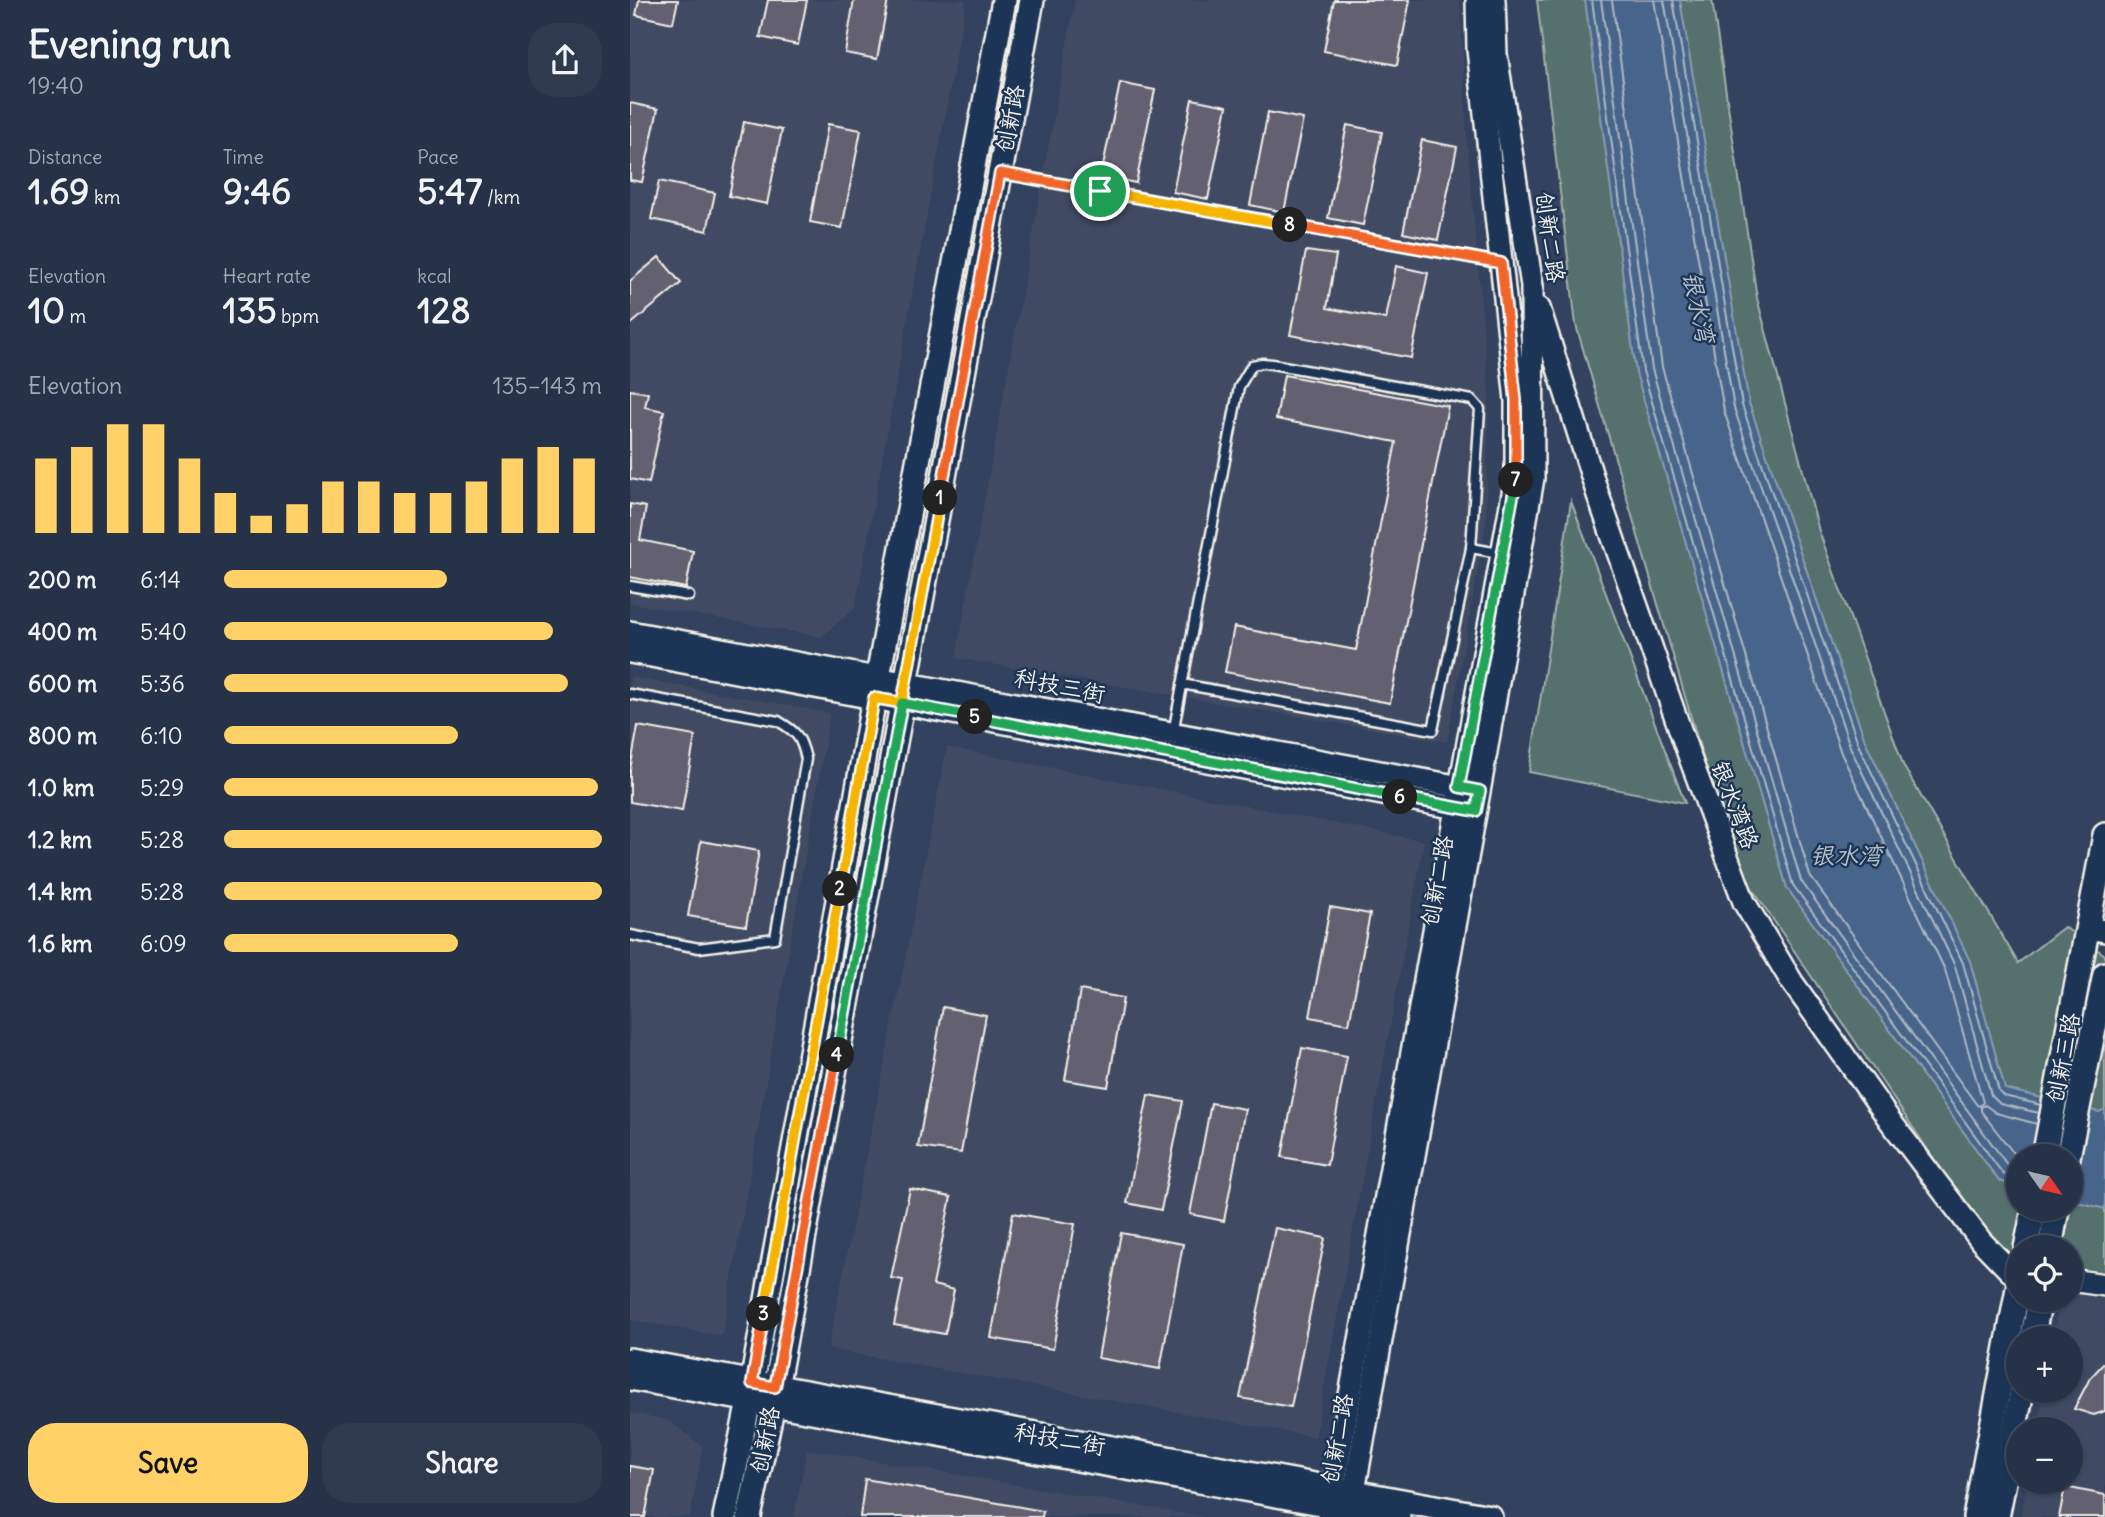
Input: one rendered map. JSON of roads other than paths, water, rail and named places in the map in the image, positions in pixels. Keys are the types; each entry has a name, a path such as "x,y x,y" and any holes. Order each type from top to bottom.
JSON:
{"main road":[{"name":"创新路","path":"725,1517 1004,0"},
{"name":"创新路","path":"749,1517 774,1396 1032,0"},
{"name":"创新三路","path":"2046,1144 2060,1072 2097,929 2105,835"},
{"name":"创新三路","path":"2071,1144 2105,974"},
{"path":"1975,1517 2013,1312"},
{"name":"科技二街","path":"630,1360 750,1392"},
{"name":"科技二街","path":"630,1378 774,1396 1398,1517"},
{"path":"1997,1517 2020,1403"},
{"name":"科技二街","path":"1341,1505 1490,1517"}],"street":[{"name":"创新二路","path":"1467,799 1502,554 1516,477 1516,400 1478,50 1477,0"},
{"name":"创新二路","path":"1341,1505 1467,799 1533,478 1532,286 1496,54 1494,0"},
{"name":"银水湾路","path":"1532,286 1598,495 1690,758 1744,902 1792,982 1891,1122 1981,1241 2006,1267"},
{"name":"科技三街","path":"630,632 876,688"},
{"name":"科技三街","path":"630,652 876,688 1467,799"},
{"name":"科技三街","path":"904,693 1173,733 1467,799"},
{"path":"2083,1282 2105,1285"}],"lane":[{"path":"1000,173 1501,263"},
{"path":"1173,733 1182,684 1239,387 1252,365 1272,364 1472,400 1480,409 1471,548 1433,730 1182,684"},
{"path":"1471,548 1502,554"},
{"path":"630,586 689,596"},
{"path":"630,694 778,720 791,728 801,739 806,759 775,938 699,948 630,934"}],"water":[{"name":"银水湾","path":"1585,0 1680,0 1749,403 1866,743 1970,961 2005,1089 2099,1112 2105,1109 2105,1209 2083,1203 2083,1144 2006,1144 2006,1183 1999,1181 1787,888 1636,373"}]}
